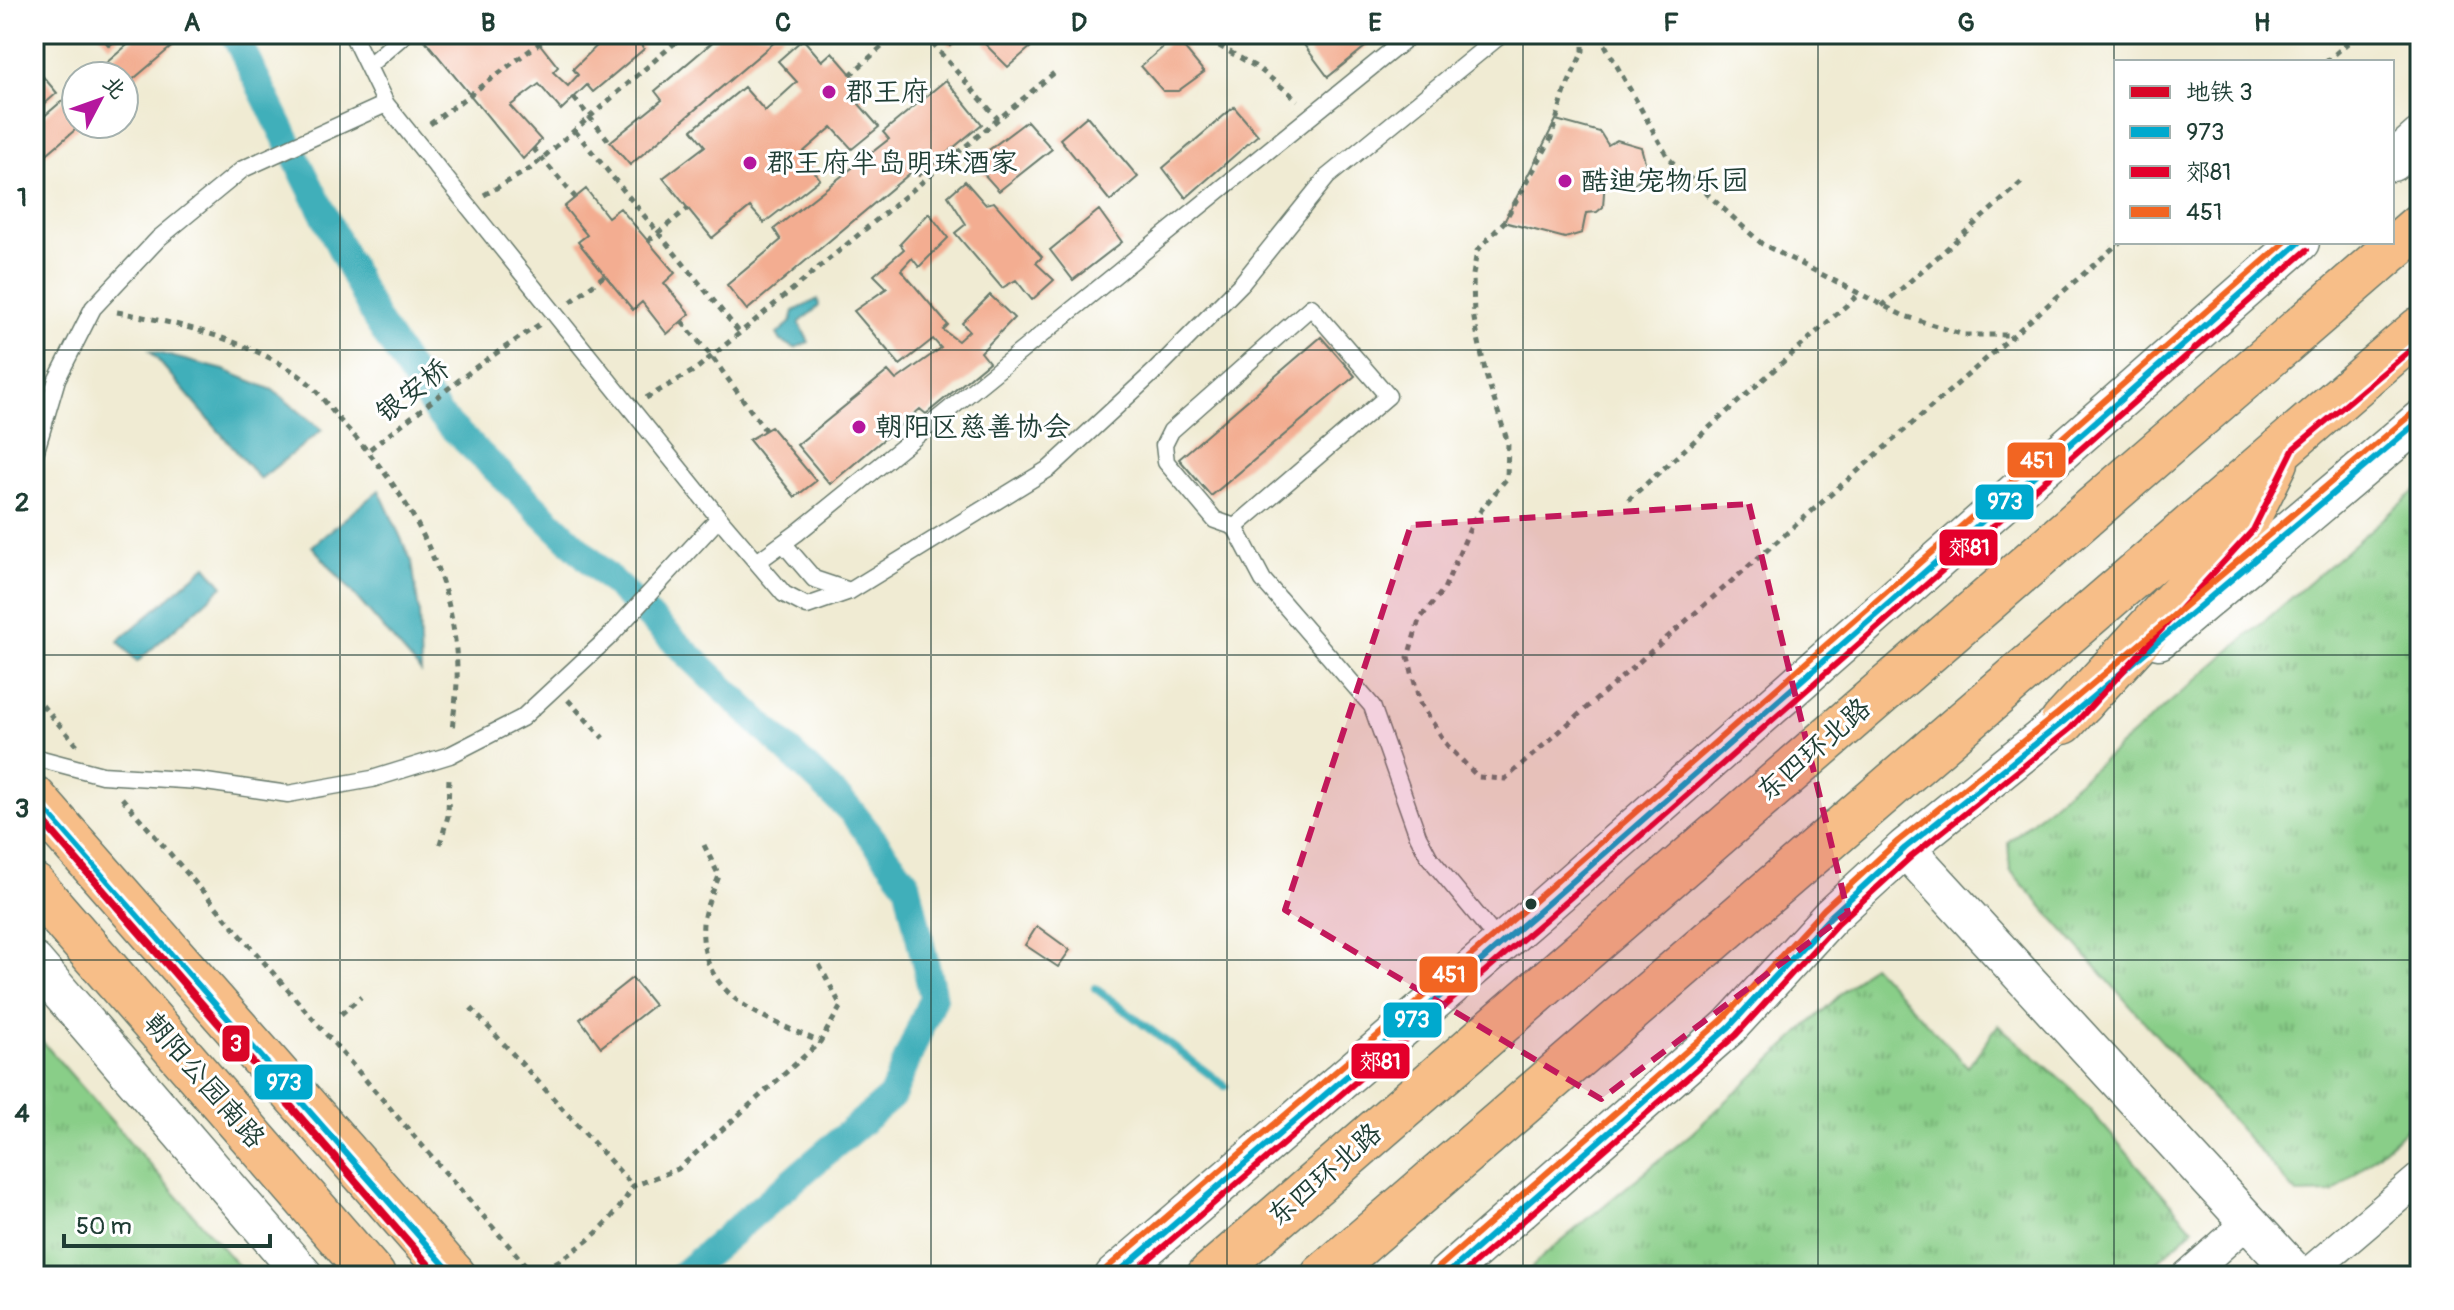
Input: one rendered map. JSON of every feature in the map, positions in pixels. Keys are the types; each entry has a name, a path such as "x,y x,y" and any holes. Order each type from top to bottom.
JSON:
{"main road":[{"name":"东四环北路","path":"1209,1276 2420,225"},
{"path":"1323,1276 2420,329"},
{"path":"2063,722 2245,524 2286,442"},
{"name":"朝阳公园南路","path":"34,798 454,1276"},
{"name":"朝阳公园南路","path":"34,886 373,1276"}],"street":[{"path":"2394,160 2420,137"},
{"path":"1114,1276 1501,944 2298,244"},
{"path":"1445,1276 1729,1027 1831,916 1905,848 2063,722 2420,420"},
{"path":"1905,848 2298,1276"},
{"name":"朝阳公园南路","path":"34,962 304,1276"},
{"path":"2305,1276 2420,1178"},
{"path":"2187,1276 2249,1221"}],"lane":[{"path":"352,34 386,104 719,518 784,594 807,606 850,591 1050,468 1156,370 1242,283 1327,177 1502,34"},
{"path":"369,65 405,34"},
{"path":"757,562 1412,34"},
{"path":"34,457 57,379 93,308 159,238 243,169 386,104"},
{"path":"1235,527 1388,396 1311,307 1171,431 1164,445 1166,462 1215,520 1235,527 1263,580 1372,706 1418,836 1429,857 1501,944"},
{"path":"34,757 102,775 199,781 288,794 372,779 450,755 522,718 609,637 719,518"},
{"path":"783,543 814,579 850,591"}],"path":[{"path":"413,137 552,34"},
{"path":"590,34 598,45"},
{"path":"467,205 542,159 685,34"},
{"path":"850,75 896,34"},
{"path":"924,34 998,119"},
{"path":"1198,34 1210,37 1258,68 1314,113"},
{"path":"1583,34 1583,51 1565,91 1550,141 1504,222 1477,251 1473,275 1474,319 1483,361 1508,443 1507,478 1474,519 1444,589 1419,620 1408,657 1420,703 1447,745 1478,777 1505,779 2118,244"},
{"path":"1599,34 1669,159 1762,244 1881,306 1964,335 2013,335"},
{"path":"2328,60 2358,34"},
{"path":"631,407 712,357 1054,73"},
{"path":"574,98 610,142"},
{"path":"575,131 740,333"},
{"path":"533,148 575,197"},
{"path":"1881,306 2022,182"},
{"path":"648,241 688,208"},
{"path":"1628,500 1858,295"},
{"path":"93,308 169,321 238,345 302,377 370,449 424,530 446,594 457,668 448,816 440,844"},
{"path":"682,322 712,357 765,430"},
{"name":"银安桥","path":"370,449 480,364"},
{"path":"555,686 603,738"},
{"path":"34,696 535,1276"},
{"path":"704,845 719,876 703,922 709,971 745,1008 820,1042"},
{"path":"555,1263 583,1246 619,1213 633,1186 678,1169 820,1042 841,1006 819,964"},
{"path":"341,1014 361,997"},
{"path":"471,1008 633,1186"}],"highlighted area":[{"path":"1749,504 1848,913 1601,1099 1285,910 1411,525"}],"green space":[{"path":"2420,487 2420,1117 2333,1193 2297,1194 2010,870 2008,842"},
{"path":"1872,965 1968,1067 1998,1025 2069,1086 2193,1229 2142,1276 1524,1276 1544,1255 1691,1134"},
{"path":"34,1032 247,1276 34,1276"}],"water":[{"path":"818,299 819,306 799,323 809,342 795,348 781,341 777,334 791,322 794,311"},
{"path":"150,351 224,370 273,390 322,430 260,479"},
{"path":"379,490 412,562 419,612 421,672 312,546"},
{"path":"206,566 223,586 137,662 118,641"}],"building":[{"path":"99,34 123,34 109,46"},
{"path":"140,34 168,34 176,43 140,73 140,60 110,60"},
{"path":"427,34 532,34 558,67 553,72 568,86 578,75 573,69 609,34 633,34 644,49 593,92 587,85 561,110 539,84 510,106 541,140 523,159 423,38"},
{"path":"722,34 784,34 630,165 610,142 662,100 655,91"},
{"path":"940,34 965,34 950,46"},
{"path":"995,34 1020,34 1032,46 1008,67 985,44"},
{"path":"1296,34 1381,34 1328,77"},
{"path":"1175,37 1204,72 1178,91 1163,91 1141,66"},
{"path":"803,39 822,61 832,52 869,95 859,104 879,127 852,149 832,127 801,154 820,179 764,223 750,207 712,238 663,178 705,146 692,130 744,87 765,111 797,82 778,61"},
{"path":"34,66 57,93 34,113"},
{"path":"946,80 982,124 919,176 914,170 747,310 727,285 781,240 774,229 889,139 883,132"},
{"path":"60,103 60,140 63,140 42,158 34,148 34,125"},
{"path":"1234,107 1258,135 1186,198 1163,168"},
{"path":"1087,116 1138,177 1110,201 1060,139"},
{"name":"酷迪宠物乐园","path":"1556,120 1600,132 1608,145 1617,140 1641,147 1646,165 1645,174 1633,185 1623,184 1616,177 1605,178 1603,207 1597,212 1586,213 1582,233 1565,238 1504,222"},
{"path":"1027,121 1052,149 999,191 973,162"},
{"path":"965,181 985,204 994,202 1042,257 1036,263 1054,280 1032,300 1016,280 1002,288 955,233 966,224 948,196"},
{"path":"586,189 608,217 620,208 675,273 664,283 690,314 667,334 642,302 633,310 578,242 587,235 564,207"},
{"path":"1099,210 1122,242 1073,280 1050,250"},
{"path":"929,213 948,238 919,267 912,258 901,270 948,325 943,330 958,341 969,331 962,323 990,295 1014,318 981,352 989,362 926,414 920,409 830,484 797,445 888,371 896,380 941,348 933,339 900,365 854,311 887,288 874,275 904,249 900,244"},
{"path":"1321,337 1355,376 1211,496 1179,459"},
{"path":"771,427 816,481 795,497 749,440"},
{"path":"1037,926 1070,950 1058,967 1025,945"},
{"path":"632,978 654,1005 601,1047 580,1019"}],"waterway":[{"path":"234,34 376,319 439,415 851,811 907,883 933,997 892,1096 681,1276"},
{"path":"1095,988 1225,1086"}],"metro line":[{"name":"3","path":"34,811 438,1276"}],"transit line":[{"name":"451","path":"1107,1268 1532,903 2283,244"},
{"name":"973","path":"1114,1276 1539,911 2298,244"},
{"name":"郊81","path":"1129,1276 1546,919 2307,250"},
{"name":"郊81","path":"1460,1276 1736,1035 1838,923 1912,856 2070,729 2253,530 2294,448 2420,342"},
{"name":"451","path":"1438,1268 1722,1020 1824,909 1898,841 2057,714 2414,412"},
{"name":"973","path":"1445,1276 1729,1027 1831,916 1905,848 2063,722 2420,420"},
{"name":"973","path":"34,798 454,1276"}],"place":[{"name":"郡王府","path":"829,92"},
{"name":"郡王府半岛明珠酒家","path":"750,163"},
{"name":"酷迪宠物乐园","path":"1565,181"},
{"name":"朝阳区慈善协会","path":"859,427"}]}
